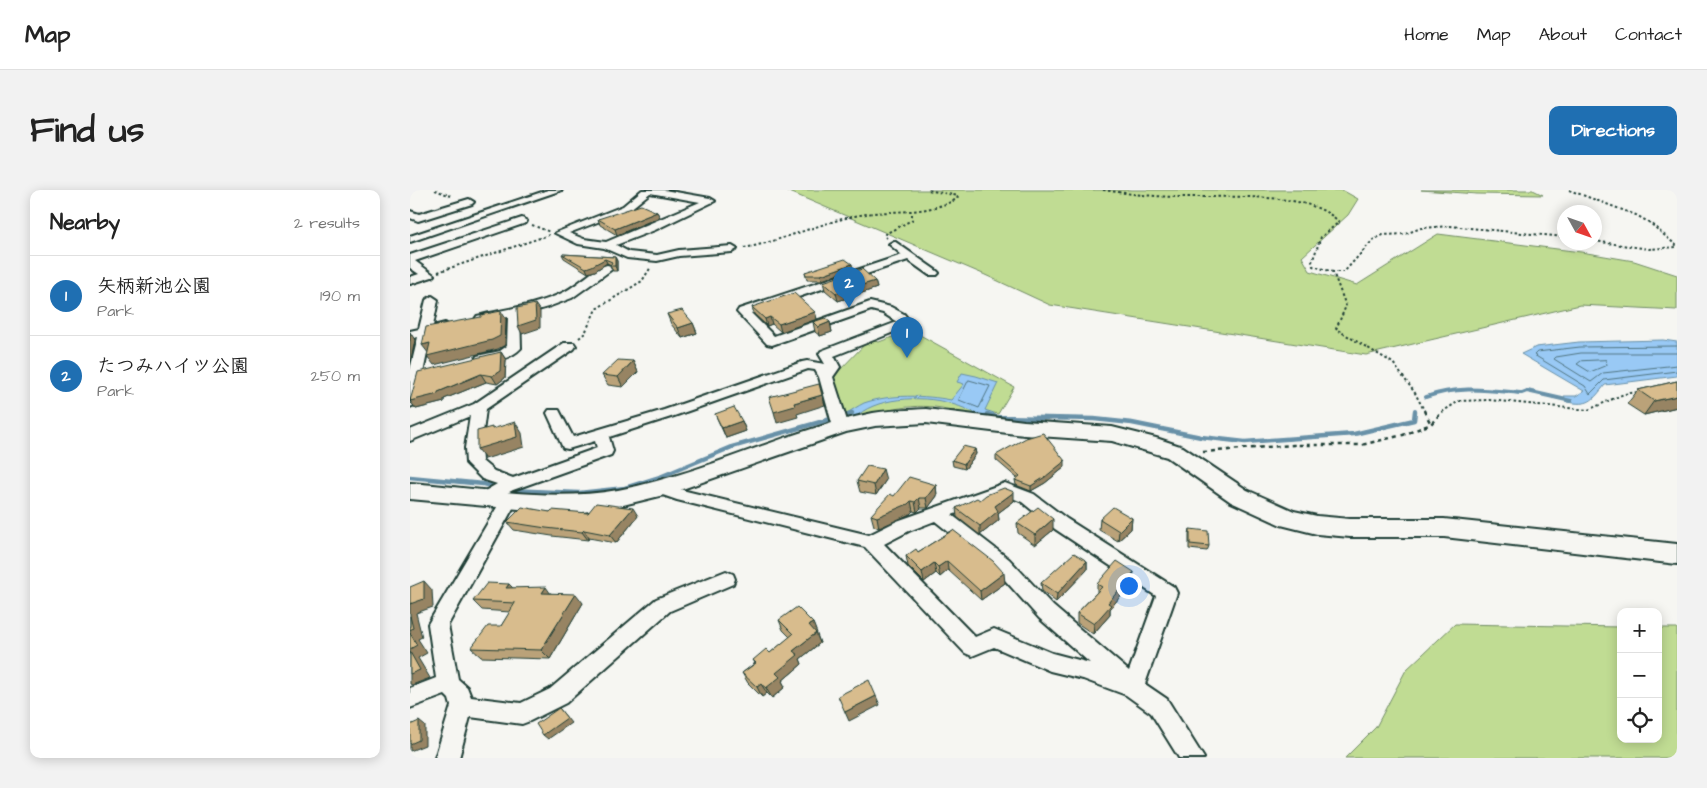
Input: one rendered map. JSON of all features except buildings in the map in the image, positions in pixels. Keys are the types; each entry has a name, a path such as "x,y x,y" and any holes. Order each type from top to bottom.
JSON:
{"street":[{"path":"410,239 557,190"},
{"path":"560,233 626,208 648,190 710,201 651,228 607,245"},
{"path":"410,214 418,218 470,202"},
{"path":"410,259 522,221"},
{"path":"560,233 582,242 607,245 627,255 657,258 679,253 732,249"},
{"path":"894,244 933,273"},
{"path":"826,376 833,367 826,354 905,323 900,317 887,310 870,306 772,341 743,312 910,256"},
{"path":"410,263 428,275"},
{"path":"410,336 538,306 579,289 607,268"},
{"path":"410,281 428,275"},
{"path":"410,402 414,371 432,300"},
{"path":"469,362 504,354 514,348 514,312"},
{"path":"410,436 479,407 569,346"},
{"path":"554,413 568,444 670,413 807,365 820,366 826,376 839,421"},
{"path":"414,371 433,371"},
{"path":"479,407 473,448 474,463 488,475 502,492"},
{"path":"410,492 502,492 583,503 619,498 660,488 839,421 926,416 1024,428 1112,434 1156,445 1175,452 1238,496 1289,519 1350,528 1444,528 1677,554"},
{"path":"447,758 462,706 460,694 448,684 438,624 502,492 605,451 601,434"},
{"path":"660,488 683,496 871,542 972,647 994,638 1050,662 1083,670 1133,688"},
{"path":"871,542 903,526 1005,488 1028,498 1060,524 1167,593 1133,688"},
{"path":"937,514 1002,564 1046,612 1133,688 1159,706 1192,758"},
{"path":"462,706 522,714 558,696 663,605 726,579"},
{"path":"410,698 448,684"}],"path":[{"path":"732,249 781,240 843,218 876,213 912,214 933,210 958,196 928,190"},
{"path":"1103,190 1136,196 1186,198 1245,192"},
{"path":"1569,190 1636,215 1650,223 1677,246"},
{"path":"1324,206 1332,212 1339,222 1321,237 1312,262 1313,266 1333,272 1344,272 1373,240 1383,235 1405,234 1421,228 1457,227 1557,237"},
{"path":"894,244 884,236 885,234 912,220 912,214"},
{"path":"428,275 560,233"},
{"path":"1602,242 1649,249 1677,246"},
{"path":"569,346 585,333 596,309 642,280 657,258"},
{"path":"1333,272 1346,306 1336,329 1393,363 1415,393 1430,424"},
{"path":"1175,452 1293,445 1361,445 1403,435 1430,424 1445,409 1459,401 1489,400 1588,410 1624,394 1646,390"}],"green space":[{"path":"785,190 1342,190 1358,199 1348,215 1302,257 1310,271 1357,285 1438,234 1581,252 1634,261 1677,275 1677,310 1580,305 1366,355 1050,305 983,274"},
{"path":"1421,190 1533,190 1543,195 1477,194"},
{"path":"911,330 1014,387 998,414 994,413 989,419 947,409 923,406 889,410 854,419 848,417 833,381 835,375 869,340 879,342"},
{"path":"1455,624 1617,627 1617,743 1662,743 1662,628 1677,628 1677,758 1345,758 1376,727 1406,670"}],"water":[{"path":"1663,340 1677,342 1677,376 1605,385 1586,403 1567,402 1564,396 1576,396 1584,391 1521,354 1536,347 1579,342"},
{"path":"962,373 998,383 985,410 994,413 989,419 949,403 925,399 885,402 862,412 854,419 848,417 847,413 864,403 885,398 919,396 951,400 964,384 957,382"}],"waterway":[{"path":"1426,397 1438,393 1474,389 1522,393 1527,391 1571,401"},
{"path":"987,414 996,417 1094,419 1132,423 1201,437 1245,442 1354,434 1414,420 1415,411"},
{"path":"508,490 579,493 625,488 660,477 732,447 852,413"},
{"path":"410,477 483,484 498,488"}],"place":[{"name":"たつみハイツ公園","path":"849,308"},
{"name":"矢柄新池公園","path":"907,358"}]}
